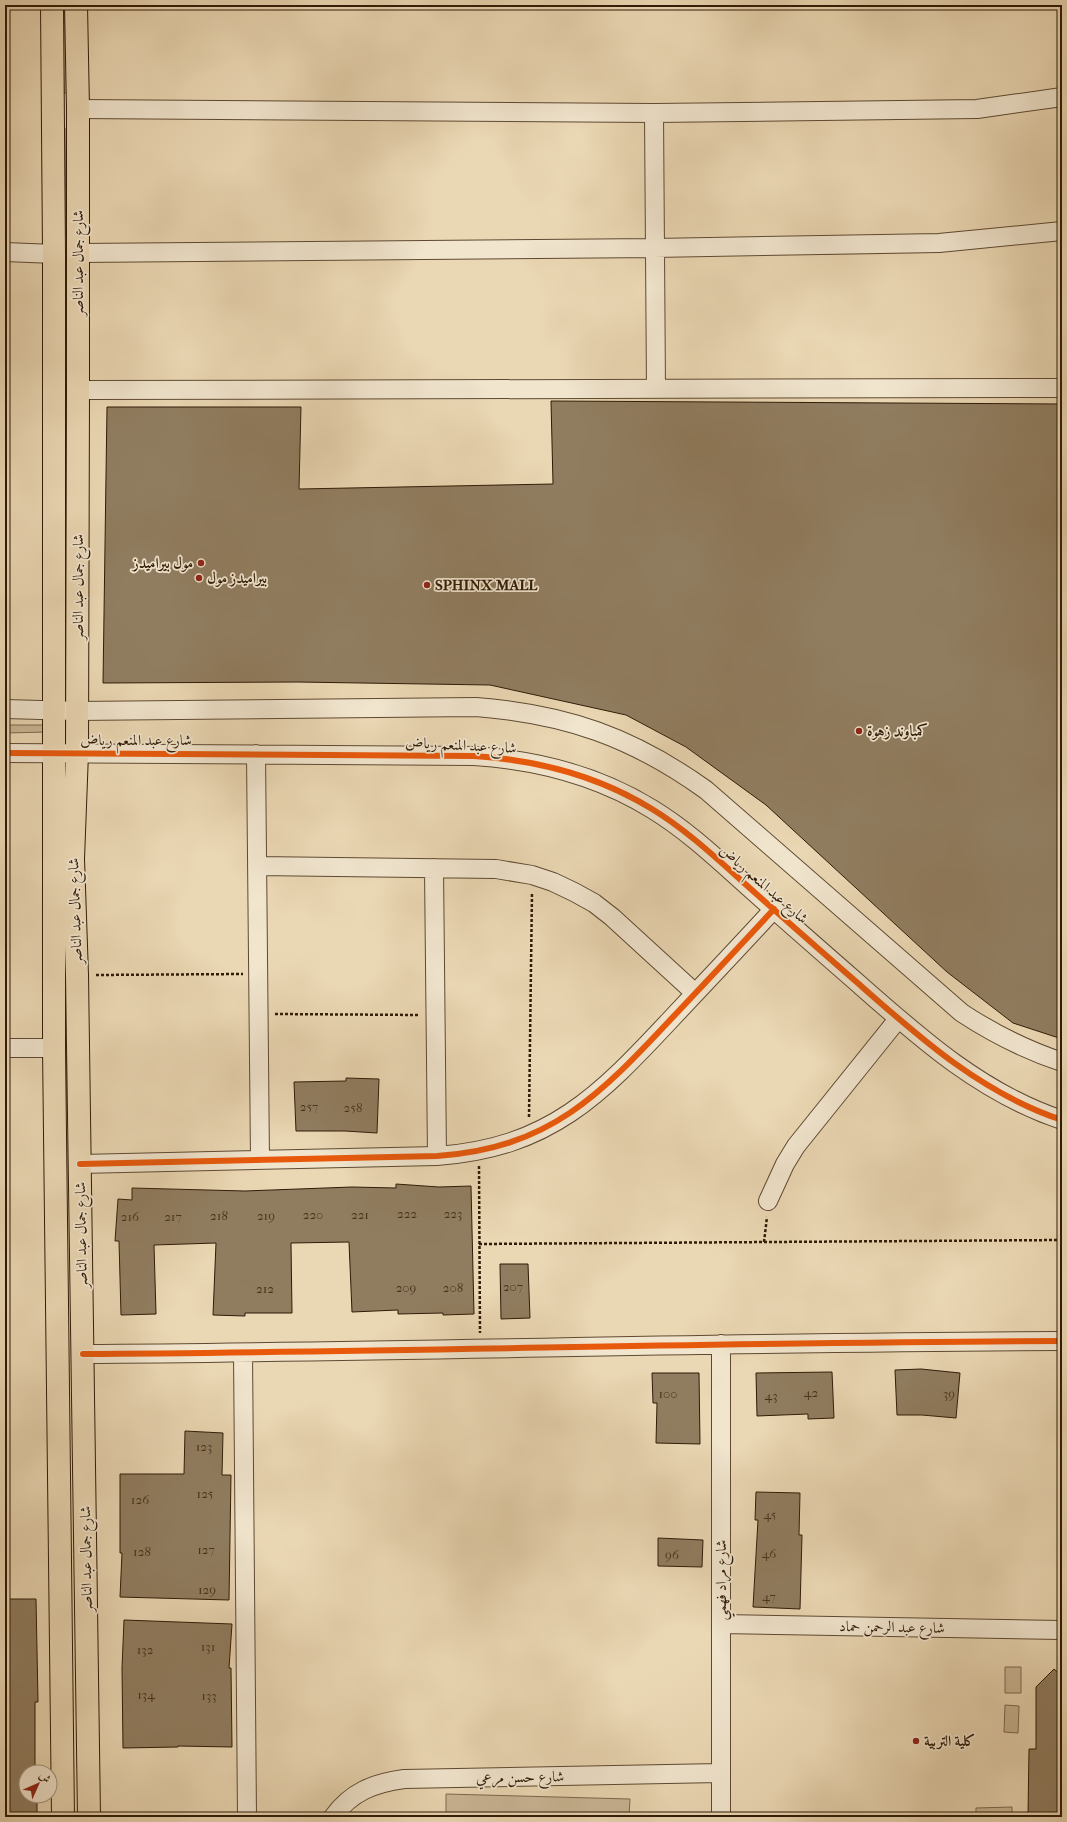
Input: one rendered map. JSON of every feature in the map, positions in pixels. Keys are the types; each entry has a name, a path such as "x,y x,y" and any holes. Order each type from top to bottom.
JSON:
{"main road":[{"path":"53,12 76,12"},
{"name":"شارع جمال عبد الناصر","path":"53,12 54,1048 63,1817"},
{"name":"شارع جمال عبد الناصر","path":"76,12 78,109 77,753 73,859 77,975 89,1817"}],"street":[{"path":"78,109 654,113 977,109 1062,97"},
{"path":"654,113 656,388"},
{"path":"78,252 654,248 939,243 1062,231"},
{"path":"5,252 54,254"},
{"path":"78,390 1062,388"},
{"name":"شارع عبد المنعم رياض","path":"5,709 77,711 476,708 537,714 597,730 654,756 681,771 706,790 962,1013 986,1029 1011,1042 1062,1062"},
{"name":"شارع عبد المنعم رياض","path":"5,753 54,752 474,756 527,761 580,774 629,796 675,824 934,1049 981,1082 1025,1105 1062,1120"},
{"path":"256,754 260,1160"},
{"path":"257,866 496,869 532,875 574,892 594,903 612,917 695,994"},
{"path":"434,868 437,1156"},
{"path":"80,1164 437,1156 479,1151 504,1145 529,1136 553,1124 596,1094 625,1068 774,909"},
{"path":"768,1201 782,1170 796,1146 898,1019"},
{"path":"5,1048 54,1048"},
{"path":"83,1354 243,1353 721,1344 1062,1341"},
{"name":"شارع مراد فهمي","path":"721,1344 721,1817"},
{"path":"243,1353 247,1817"},
{"name":"شارع عبد الرحمن حماد","path":"722,1624 1062,1630"},
{"name":"شارع حسن مرعي","path":"333,1817 349,1799 361,1790 375,1784 404,1779 720,1773"}],"path":[{"path":"529,1136 532,875"},
{"path":"77,975 258,973"},
{"path":"258,1014 436,1015"},
{"path":"479,1151 480,1349"},
{"path":"764,1242 768,1201"},
{"path":"479,1244 1062,1240"}],"shaded area":[{"path":"62,5 69,5 72,93 64,93"},
{"path":"66,128 72,128 72,233 65,234"},
{"path":"65,266 70,266 71,378 64,378"},
{"path":"70,406 72,677 66,677 63,407"},
{"path":"5,725 48,725 47,732 5,733"},
{"path":"1005,1667 1021,1667 1021,1693 1005,1693"},
{"path":"1005,1705 1019,1706 1018,1733 1004,1732"},
{"path":"446,1794 630,1799 629,1817 446,1817"},
{"path":"1012,1807 1012,1817 976,1817 976,1808"}],"building":[{"name":"كمباوند زهوة","path":"551,401 1062,404 1062,1039 1013,1023 947,972 766,805 686,747 626,715 490,685 297,682 103,683 107,407 301,407 299,489 553,484"},
{"path":"346,1078 379,1079 377,1133 345,1131 296,1131 294,1082 346,1081"},
{"path":"396,1184 439,1187 471,1186 474,1314 398,1314 398,1310 352,1312 349,1242 291,1243 292,1313 245,1313 245,1316 213,1315 216,1243 154,1245 156,1314 121,1315 119,1241 115,1241 118,1199 132,1200 132,1188 245,1191 352,1187 396,1188"},
{"path":"500,1264 528,1264 530,1318 501,1319"},
{"path":"921,1369 960,1373 956,1418 922,1415 897,1415 895,1370"},
{"path":"832,1372 834,1418 808,1419 808,1414 757,1416 756,1373"},
{"path":"652,1373 699,1373 700,1444 656,1443 657,1403 653,1403"},
{"path":"185,1431 223,1433 222,1475 231,1475 229,1600 120,1597 122,1553 120,1553 120,1474 184,1474"},
{"path":"756,1492 800,1493 799,1535 802,1535 800,1609 753,1607 758,1520 755,1520"},
{"path":"658,1538 703,1540 702,1567 658,1566"},
{"path":"5,1599 36,1599 38,1702 35,1702 35,1764 18,1764 18,1804 37,1804 37,1817 5,1816"},
{"path":"124,1620 232,1624 229,1668 231,1668 232,1747 178,1746 123,1748 122,1668"},
{"path":"1054,1669 1062,1676 1062,1706 1057,1711 1062,1717 1062,1817 1028,1817 1029,1749 1036,1749 1036,1687"}],"cycle path":[{"path":"5,753 474,756 521,761 566,771 588,778 631,797 652,809 688,834 906,1025 954,1063 1006,1096 1033,1109 1062,1120"},
{"path":"80,1164 437,1156 477,1151 511,1142 542,1129 570,1113 621,1071 774,909"},
{"path":"83,1354 817,1343 1062,1341"}],"place":[{"name":"مول بيراميدز","path":"201,563"},
{"name":"بيراميدز مول","path":"199,578"},
{"name":"SPHINX MALL","path":"427,585"},
{"name":"كمباوند زهوة","path":"859,731"},
{"name":"كلية التربية","path":"916,1741"}]}
